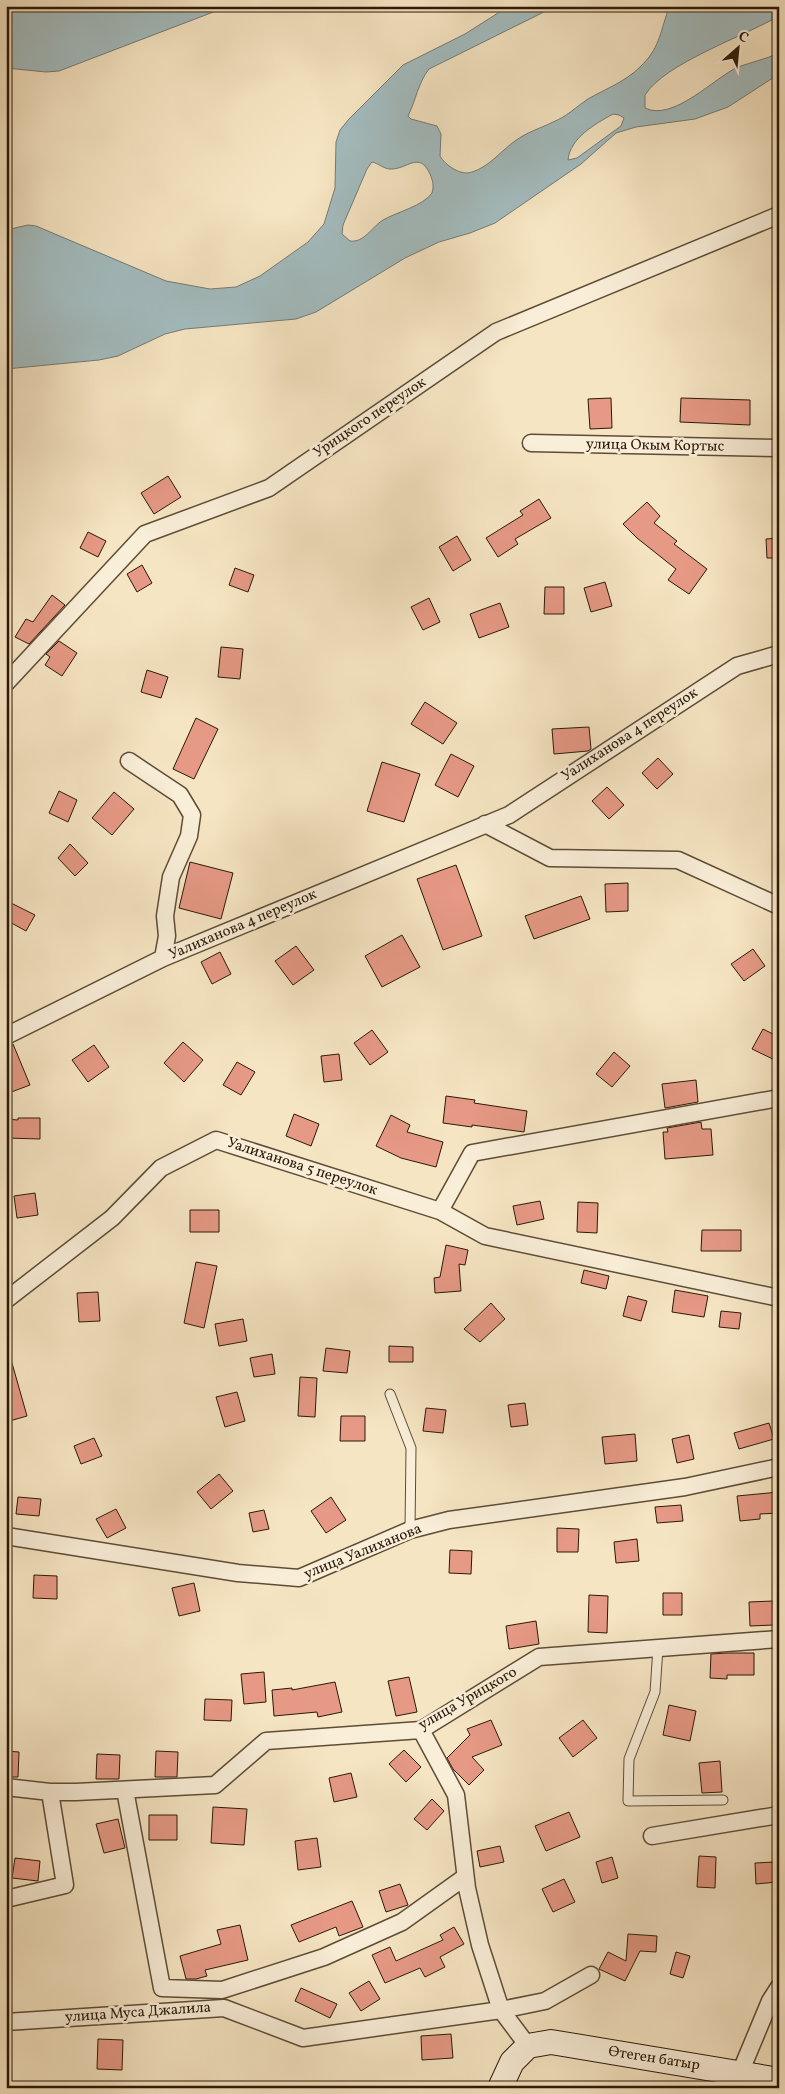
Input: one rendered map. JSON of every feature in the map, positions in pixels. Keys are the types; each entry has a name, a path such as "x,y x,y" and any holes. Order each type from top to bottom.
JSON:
{"street":[{"name":"Урицкого переулок","path":"6,682 145,534 269,488 496,332 779,215"},
{"name":"улица Окым Кортыс","path":"531,443 779,448"},
{"name":"Уалиханова 4 переулок","path":"6,1036 163,958 509,815 737,666 779,654"},
{"path":"129,761 175,792 192,815 189,836 171,877 165,916 167,936 163,958"},
{"path":"485,824 550,858 678,860 779,906"},
{"path":"440,1211 472,1153 779,1098"},
{"name":"Уалиханова 5 переулок","path":"6,1300 112,1218 161,1168 216,1140 440,1211 485,1236 779,1298"},
{"name":"улица Уалиханова","path":"6,1536 238,1572 299,1578 410,1530 449,1520 685,1487 779,1467"},
{"name":"улица Урицкого","path":"6,1787 50,1792 215,1786 266,1741 421,1730 539,1657 779,1639"},
{"path":"421,1730 456,1795 465,1877 480,1945 501,2010 528,2046 512,2062 500,2088"},
{"path":"125,1790 162,1988 222,1990 324,1957 402,1922 465,1877"},
{"path":"6,1899 65,1885 50,1792"},
{"path":"652,1836 779,1815"},
{"name":"улица Муса Джалила","path":"6,2022 224,2008 304,2038 501,2010 545,2001 591,1975"},
{"path":"740,2073 770,2001 779,1988"},
{"name":"Өтеген батыр","path":"528,2046 551,2042 779,2080"}],"lane":[{"path":"390,1394 412,1448 410,1530"},
{"path":"658,1648 655,1692 629,1759 628,1801 723,1800"}],"water":[{"path":"6,6 229,6 59,71 46,72 6,68"},
{"path":"509,6 556,6 429,69 425,74 408,116 411,119 437,126 441,134 440,156 450,167 463,173 478,170 520,138 562,117 634,72 655,47 671,6 779,6 779,16 687,61 670,72 655,83 645,95 645,108 656,111 668,109 693,97 728,72 779,53 779,74 728,107 695,119 636,127 616,133 581,164 495,223 439,242 405,258 316,312 296,319 185,329 165,334 118,356 99,360 6,369 6,230 28,225 36,226 166,281 210,289 236,287 260,276 308,242 324,224 335,188 336,142 340,130 349,119 403,65 465,34","holes":["613,114 624,118 621,126 577,158 568,160 573,145 578,138 591,127","372,162 390,169 396,169 417,162 422,163 431,177 432,193 423,202 383,220 360,240 350,241 342,234 343,225 367,169"]}],"building":[{"path":"611,398 612,428 590,429 588,399"},
{"path":"681,398 750,400 750,425 680,422"},
{"path":"168,476 181,497 154,514 141,493"},
{"path":"539,499 551,518 515,539 518,544 498,557 486,538 523,515 520,511"},
{"path":"647,502 660,516 654,523 677,541 674,544 707,569 689,594 668,580 676,569 637,538 623,524"},
{"path":"88,532 106,541 98,557 80,548"},
{"path":"457,536 471,560 453,571 439,547"},
{"path":"779,538 779,558 767,558 766,539"},
{"path":"142,565 152,583 137,592 127,574"},
{"path":"235,568 254,575 248,592 229,585"},
{"path":"605,582 612,606 591,612 584,588"},
{"path":"545,587 564,587 564,614 544,614"},
{"path":"52,595 65,605 29,644 15,637 26,619 33,622"},
{"path":"429,598 440,622 423,630 411,607"},
{"path":"500,603 509,627 479,638 470,614"},
{"path":"59,641 77,653 62,676 45,665 50,657 46,654"},
{"path":"221,647 243,649 240,679 218,677"},
{"path":"147,670 168,677 161,698 141,692"},
{"path":"425,702 457,723 443,744 411,724"},
{"path":"196,718 218,729 194,779 173,769"},
{"path":"589,727 591,749 588,751 554,754 552,729"},
{"path":"451,754 474,766 458,797 435,785"},
{"path":"658,758 673,774 657,789 642,773"},
{"path":"382,762 420,774 404,822 367,811"},
{"path":"607,787 624,805 609,819 592,801"},
{"path":"59,791 77,800 68,822 49,813"},
{"path":"114,792 134,809 112,835 92,818"},
{"path":"70,844 88,863 75,876 58,858"},
{"path":"190,862 233,873 221,919 179,908"},
{"path":"456,865 482,936 443,950 417,879"},
{"path":"628,883 628,911 606,912 605,884"},
{"path":"581,896 590,919 534,939 525,916"},
{"path":"11,903 35,915 26,931 6,920 6,912"},
{"path":"402,935 420,967 382,987 365,956"},
{"path":"296,946 314,970 293,985 275,961"},
{"path":"753,949 765,966 744,981 731,964"},
{"path":"220,952 231,974 212,984 201,962"},
{"path":"763,1029 779,1037 779,1062 752,1049"},
{"path":"372,1030 388,1052 370,1065 354,1043"},
{"path":"183,1042 203,1060 184,1082 164,1063"},
{"path":"13,1044 30,1085 6,1094 6,1046"},
{"path":"94,1045 109,1067 88,1082 72,1060"},
{"path":"614,1052 630,1066 612,1087 596,1074"},
{"path":"339,1054 342,1080 324,1082 321,1056"},
{"path":"237,1062 255,1072 241,1095 223,1085"},
{"path":"696,1080 698,1102 665,1108 662,1084"},
{"path":"446,1096 475,1100 474,1103 527,1111 524,1132 443,1123"},
{"path":"294,1114 319,1124 311,1146 286,1136"},
{"path":"391,1115 410,1125 407,1132 443,1142 436,1167 401,1158 376,1146"},
{"path":"18,1118 40,1118 40,1139 6,1138 6,1119 18,1120"},
{"path":"701,1122 702,1129 711,1129 713,1155 665,1159 663,1132 668,1132 667,1128"},
{"path":"35,1193 38,1215 17,1218 14,1196"},
{"path":"540,1201 544,1219 517,1225 513,1206"},
{"path":"578,1202 598,1203 597,1233 577,1232"},
{"path":"190,1210 219,1210 219,1232 190,1232"},
{"path":"702,1230 741,1230 741,1251 701,1251"},
{"path":"446,1245 468,1250 465,1265 459,1264 461,1291 435,1293 434,1278 440,1277"},
{"path":"196,1262 217,1266 204,1328 184,1323"},
{"path":"584,1270 609,1276 606,1289 581,1283"},
{"path":"675,1290 708,1296 704,1317 672,1312"},
{"path":"98,1292 100,1321 79,1322 77,1293"},
{"path":"628,1296 647,1301 641,1321 623,1316"},
{"path":"491,1303 505,1319 480,1342 464,1329"},
{"path":"721,1311 741,1313 739,1329 719,1327"},
{"path":"243,1319 247,1341 219,1346 215,1324"},
{"path":"389,1346 413,1347 413,1362 389,1362"},
{"path":"326,1348 350,1351 347,1373 323,1371"},
{"path":"272,1354 275,1374 254,1377 250,1358"},
{"path":"10,1356 27,1416 6,1422 6,1357"},
{"path":"300,1377 317,1378 315,1417 298,1416"},
{"path":"237,1392 245,1421 225,1427 216,1397"},
{"path":"525,1403 528,1425 511,1427 508,1405"},
{"path":"426,1408 446,1410 443,1433 423,1431"},
{"path":"341,1416 365,1416 365,1441 340,1441"},
{"path":"769,1423 774,1439 739,1449 734,1433"},
{"path":"635,1434 637,1461 605,1464 602,1437"},
{"path":"689,1435 694,1459 677,1463 672,1439"},
{"path":"94,1438 102,1456 81,1464 74,1446"},
{"path":"219,1474 233,1491 211,1509 197,1492"},
{"path":"779,1492 779,1513 760,1514 760,1519 740,1521 737,1496"},
{"path":"18,1497 41,1499 39,1516 16,1514"},
{"path":"331,1497 346,1520 326,1533 311,1511"},
{"path":"681,1505 683,1521 657,1523 655,1507"},
{"path":"116,1509 126,1528 107,1538 96,1519"},
{"path":"264,1510 269,1529 253,1532 249,1513"},
{"path":"557,1528 579,1529 578,1552 557,1552"},
{"path":"637,1539 639,1561 616,1563 614,1542"},
{"path":"450,1550 472,1551 471,1574 449,1573"},
{"path":"34,1575 57,1576 57,1599 33,1598"},
{"path":"194,1583 200,1611 179,1616 172,1588"},
{"path":"663,1593 682,1593 682,1615 663,1615"},
{"path":"589,1595 608,1596 607,1633 588,1632"},
{"path":"773,1601 774,1625 750,1626 749,1602"},
{"path":"536,1621 539,1644 509,1649 506,1626"},
{"path":"754,1653 754,1675 727,1675 727,1679 710,1678 711,1654"},
{"path":"264,1672 266,1702 244,1704 241,1674"},
{"path":"409,1677 417,1712 396,1716 388,1681"},
{"path":"335,1682 342,1712 318,1717 317,1712 274,1716 272,1690 292,1688 292,1690"},
{"path":"205,1699 232,1700 231,1721 204,1720"},
{"path":"669,1705 696,1711 690,1741 663,1735"},
{"path":"491,1720 502,1745 472,1757 484,1770 469,1785 453,1769 447,1758 470,1735 467,1729"},
{"path":"583,1720 597,1738 573,1757 559,1738"},
{"path":"404,1750 421,1767 406,1782 389,1764"},
{"path":"6,1751 19,1752 18,1777 6,1777"},
{"path":"156,1751 178,1752 177,1777 155,1777"},
{"path":"97,1754 120,1755 119,1779 96,1779"},
{"path":"720,1761 722,1792 702,1793 699,1763"},
{"path":"351,1773 357,1797 334,1802 329,1778"},
{"path":"432,1799 444,1811 427,1830 414,1819"},
{"path":"213,1807 247,1809 244,1845 211,1843"},
{"path":"569,1812 580,1837 546,1851 535,1826"},
{"path":"149,1815 177,1815 177,1840 149,1840"},
{"path":"118,1819 125,1848 104,1853 96,1824"},
{"path":"317,1838 321,1867 298,1870 295,1841"},
{"path":"500,1846 504,1862 480,1867 477,1851"},
{"path":"699,1856 716,1857 715,1888 697,1887"},
{"path":"612,1857 618,1878 602,1883 596,1862"},
{"path":"15,1858 40,1861 38,1881 12,1878"},
{"path":"775,1862 777,1882 756,1884 755,1863"},
{"path":"564,1879 575,1902 553,1912 542,1889"},
{"path":"400,1884 408,1905 386,1912 379,1891"},
{"path":"352,1901 363,1927 339,1936 336,1927 299,1942 291,1925"},
{"path":"240,1925 248,1960 205,1970 207,1976 186,1979 180,1956 221,1944 217,1930"},
{"path":"454,1927 464,1944 440,1957 445,1967 425,1977 420,1968 385,1983 372,1955 390,1947 396,1961 443,1940 440,1935"},
{"path":"628,1934 657,1936 656,1952 640,1951 625,1981 599,1969 608,1952 626,1961"},
{"path":"676,1952 690,1956 683,1978 670,1974"},
{"path":"369,1981 380,1999 361,2011 349,1993"},
{"path":"301,1988 337,2004 330,2018 295,2001"},
{"path":"451,2034 453,2058 422,2060 421,2036"},
{"path":"98,2039 123,2040 122,2070 97,2069"}]}
